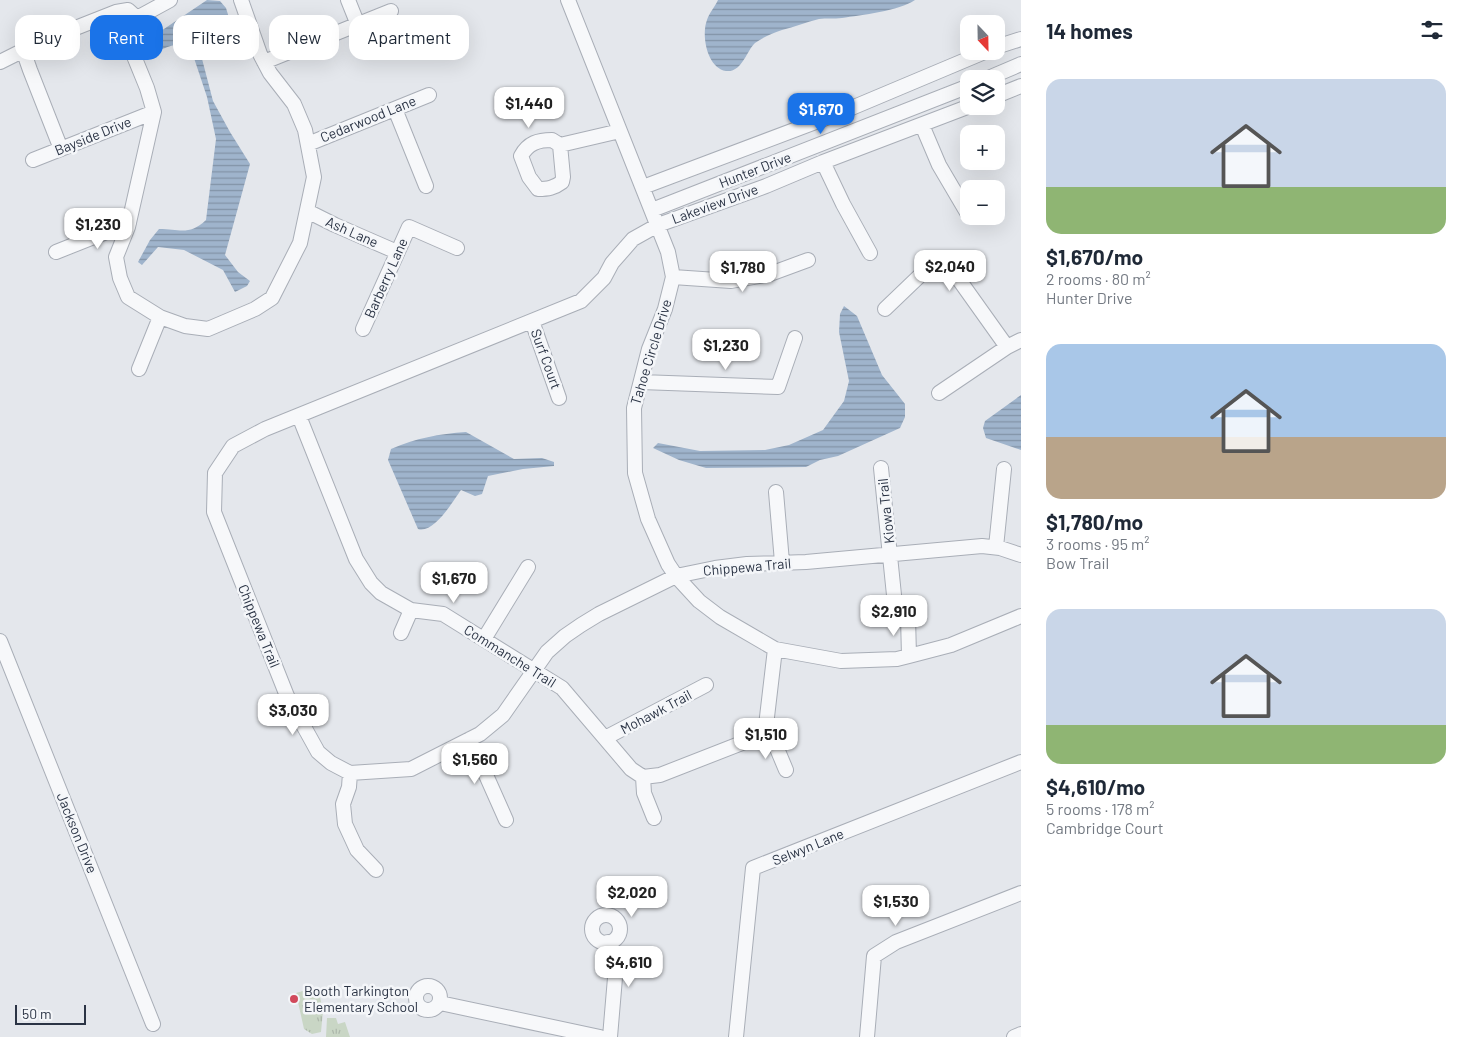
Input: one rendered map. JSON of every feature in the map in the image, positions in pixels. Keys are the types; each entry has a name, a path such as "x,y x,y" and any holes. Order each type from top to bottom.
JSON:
{"street":[{"path":"142,15 170,0"},
{"path":"136,60 154,112 129,223 116,257 120,278 128,297 160,317 185,326 208,329 255,310 272,298 300,243 314,177 306,130 294,104 270,73 264,62 241,0"},
{"path":"348,0 354,15"},
{"name":"Lakeview Drive","path":"568,0 658,224 766,186 823,162 960,110"},
{"path":"108,15 128,10 134,15"},
{"path":"381,15 391,11"},
{"path":"264,62 349,28"},
{"path":"1005,44 1021,39"},
{"path":"0,62 15,54"},
{"path":"26,60 61,149"},
{"path":"643,188 842,112 966,60"},
{"path":"1005,71 1021,64"},
{"path":"1005,92 1021,86"},
{"name":"Hunter Drive","path":"652,210 960,90"},
{"name":"Cedarwood Lane","path":"308,144 429,96"},
{"path":"394,109 426,186"},
{"name":"Bayside Drive","path":"33,160 154,112"},
{"path":"922,125 939,165 960,202"},
{"path":"560,146 620,131"},
{"path":"823,162 870,252"},
{"name":"Ash Lane","path":"307,211 398,252"},
{"path":"56,252 129,223"},
{"name":"Tahoe Circle Drive","path":"658,224 668,252 673,277 665,309 649,349 634,408 635,473 648,520 668,564 699,602 775,648 841,661 897,659 951,645 1021,616"},
{"name":"Chippewa Trail","path":"658,224 633,239 612,263 604,278 581,301 265,429 233,446 215,473 214,512 287,696 318,752 331,763 350,773 411,769 480,734 503,715 547,652 580,624 676,576 715,568 982,546 996,547 1021,555"},
{"name":"Barberry Lane","path":"363,329 409,227 458,248"},
{"path":"673,277 731,281 770,274 808,260"},
{"path":"885,309 932,264 950,267 1007,347"},
{"path":"140,369 160,317"},
{"name":"Surf Court","path":"532,320 560,398"},
{"path":"641,382 778,387 795,338"},
{"path":"940,393 1007,347 1021,340"},
{"name":"Commanche Trail","path":"300,416 356,558 371,583 381,593 411,610 442,614 562,688 631,769 643,777"},
{"name":"Kiowa Trail","path":"881,468 894,595"},
{"path":"996,547 1004,469"},
{"path":"776,492 782,562"},
{"path":"484,639 528,567"},
{"path":"401,633 411,610"},
{"path":"908,617 909,656"},
{"name":"Jackson Drive","path":"0,641 153,1024"},
{"path":"765,734 771,696 775,648"},
{"name":"Mohawk Trail","path":"605,738 706,685"},
{"path":"765,734 773,739 786,770"},
{"path":"654,818 644,793 643,777 660,775 765,734"},
{"path":"470,739 506,820"},
{"name":"Selwyn Lane","path":"736,1037 753,868 1021,762"},
{"path":"350,773 344,804 345,824 357,850 376,870"},
{"path":"868,1037 874,956 896,942 1021,894"},
{"path":"608,942 616,966 610,1037"},
{"path":"440,1003 600,1037"},
{"path":"1014,1037 1021,1034"}],"green space":[{"path":"306,990 320,997 323,1011 321,1032 312,1034 304,1029 296,993"},
{"path":"327,1018 336,1018 338,1024 345,1022 350,1037 326,1037"}],"water":[{"path":"207,0 220,1 226,8 228,15 185,15"},
{"path":"718,0 915,0 890,10 842,18 819,19 775,32 755,43 740,65 732,71 726,71 719,69 714,64 705,42 705,26"},
{"path":"173,23 173,46 163,49 163,30"},
{"path":"195,60 202,60 213,101 250,164 225,255 238,272 250,281 247,286 235,292 223,270 184,250 158,247 142,265 138,262 150,240 159,229 189,230 206,220 216,139 207,97"},
{"path":"844,306 857,316 882,375 905,404 905,417 900,428 838,456 820,460 806,467 706,468 679,460 653,448 658,443 700,451 765,450 789,445 823,430 844,401 849,381 839,332 840,314"},
{"path":"1021,395 1021,450 986,438 983,428 985,421"},
{"path":"466,432 514,459 542,458 554,462 554,466 523,469 488,476 482,494 475,496 461,490 437,522 430,527 418,529 388,460 391,449 428,437"}],"place":[{"name":"Booth Tarkington Elementary School","path":"294,999"}]}
